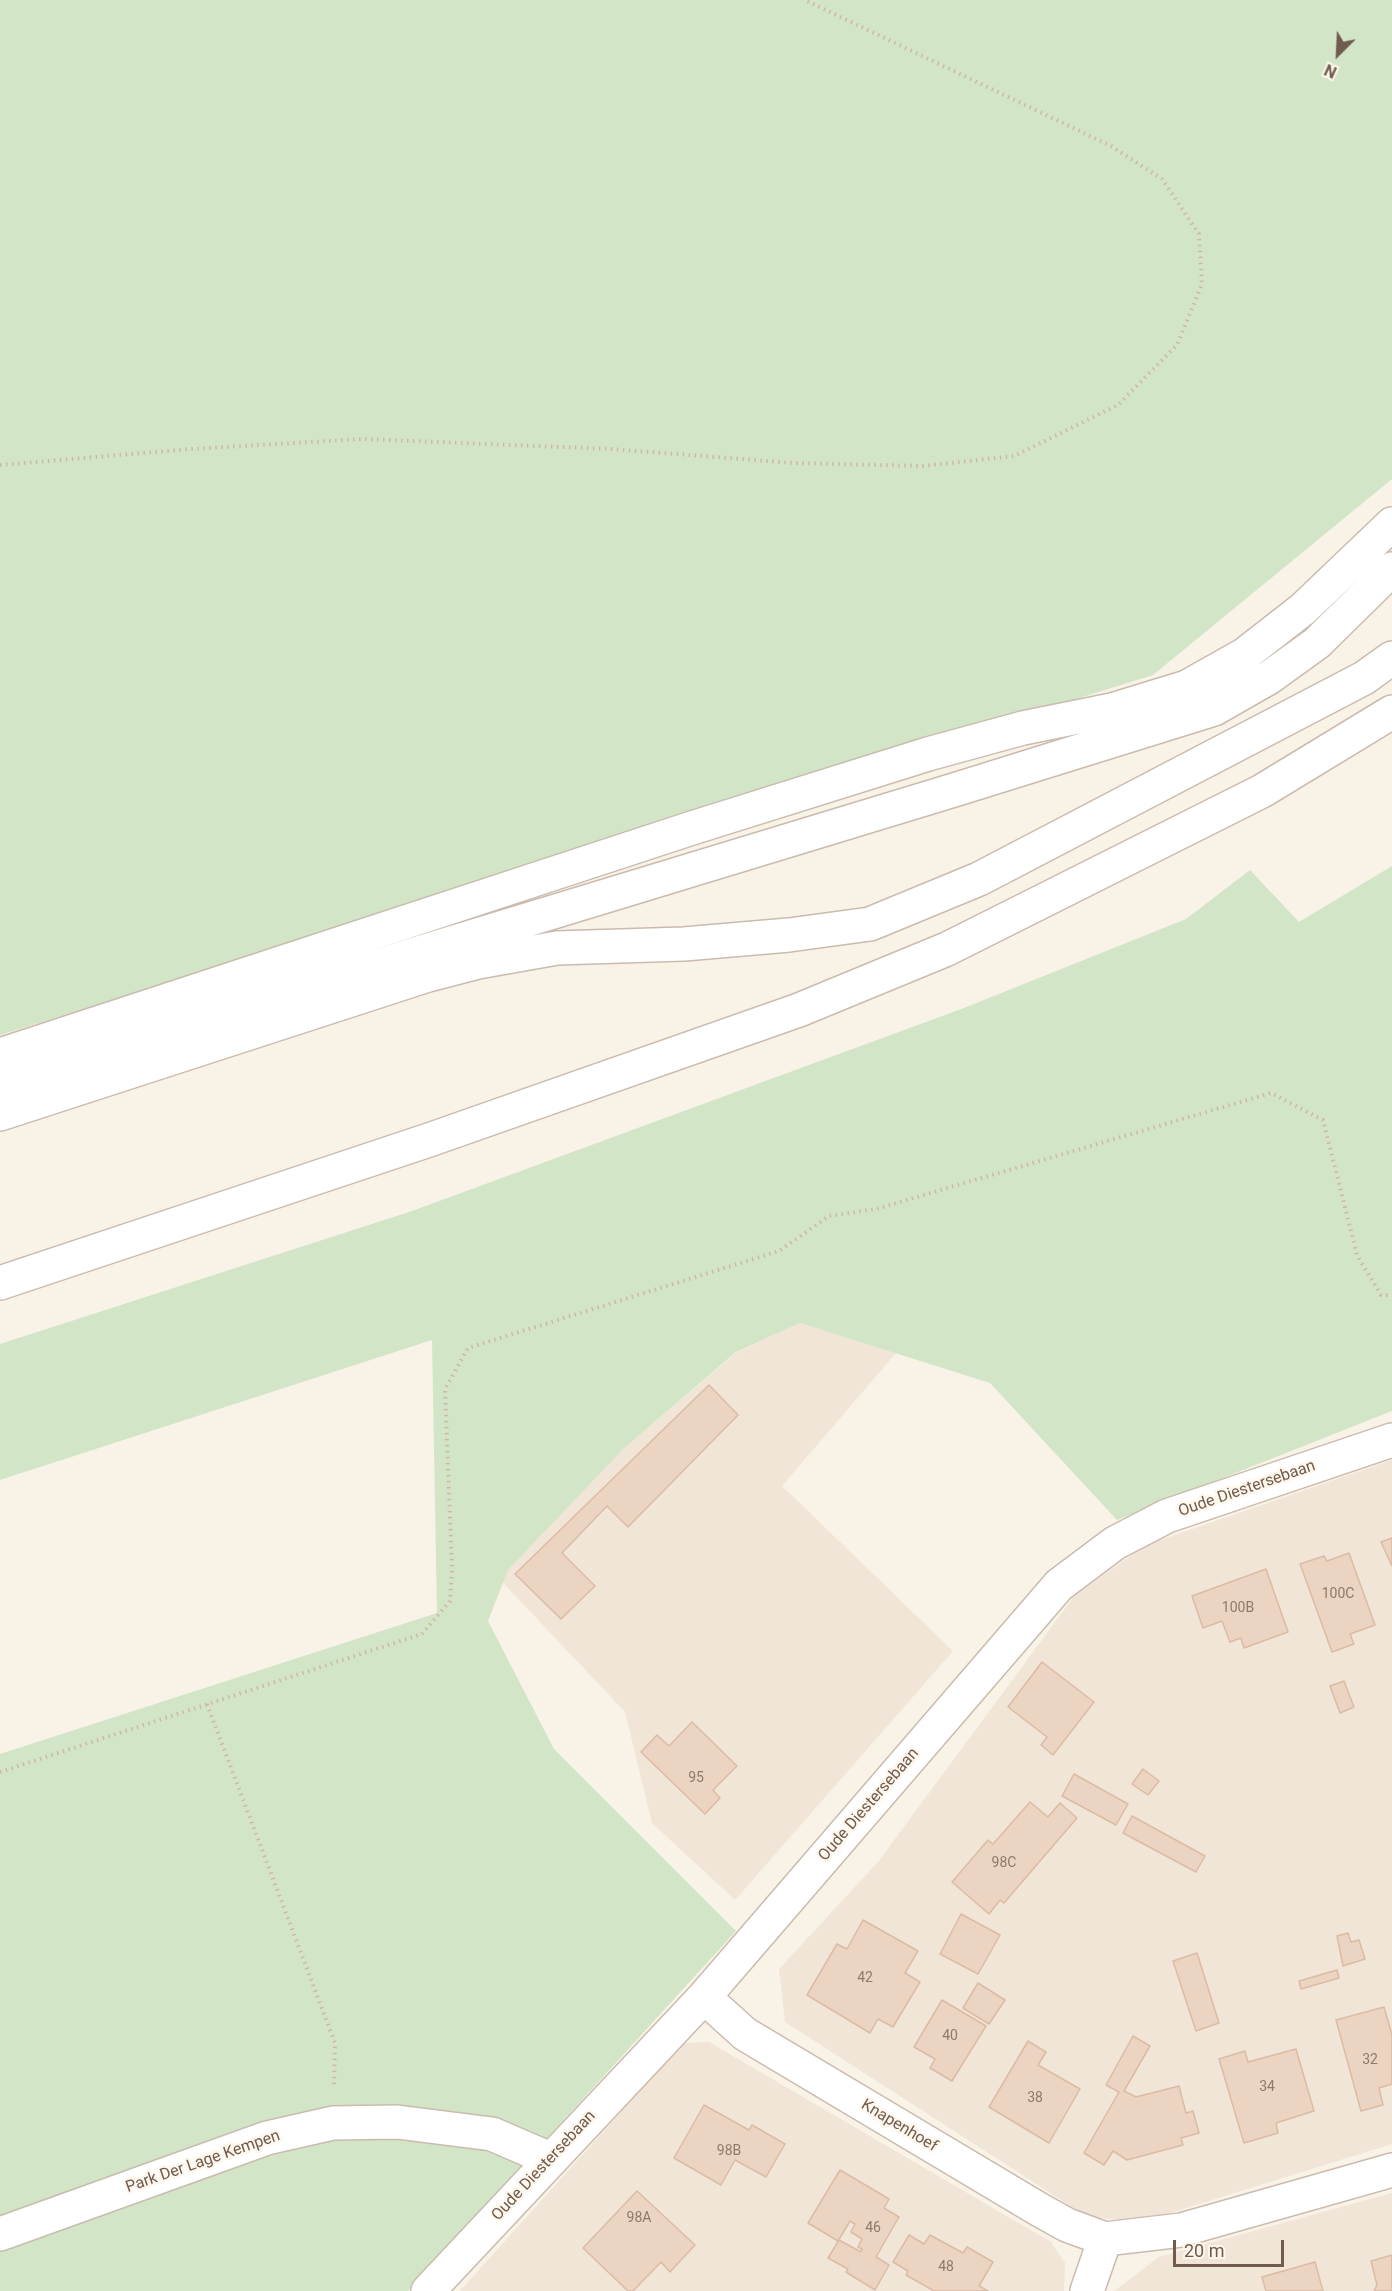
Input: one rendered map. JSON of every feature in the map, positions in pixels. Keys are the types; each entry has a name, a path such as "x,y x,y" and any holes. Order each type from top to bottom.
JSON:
{"street":[{"path":"0,1055 692,828 928,754 1023,728 1112,710 1187,687 1244,655 1303,609 1392,524"},
{"path":"0,1087 415,954 1214,709 1270,677 1317,643 1392,569"},
{"path":"0,1114 428,975 478,962 557,948 684,944 789,936 870,924 979,879 1364,678 1392,658"},
{"path":"0,1282 440,1137 644,1066 820,1001 947,949 1263,792 1392,712"},
{"name":"Oude Diestersebaan","path":"428,2291 704,1996 1059,1585 1115,1543 1167,1516 1392,1440"},
{"name":"Knapenhoef","path":"704,1996 745,2034 1040,2210 1105,2240"},
{"name":"Park Der Lage Kempen","path":"0,2234 267,2138 333,2123 397,2122 492,2134 550,2159"},
{"path":"1088,2291 1105,2240 1181,2230 1392,2170"}],"path":[{"path":"0,465 191,449 363,439 611,449 794,463 923,466 1014,456 1118,405 1177,345 1202,284 1199,234 1162,179 1111,146 805,0"},
{"path":"0,1772 422,1634 450,1601 452,1568 445,1389 468,1348 779,1251 829,1216 876,1209 1271,1093 1323,1120 1357,1255 1382,1295 1392,1295"},
{"path":"207,1704 335,2043 333,2123"}],"shaded area":[{"path":"800,1323 896,1353 782,1486 953,1651 735,1900 652,1823 625,1712 492,1571 622,1450 737,1352"},
{"path":"1392,1460 1392,2144 1154,2218 1119,2220 1086,2216 785,2022 779,1969 878,1862 1075,1595 1146,1545"},
{"path":"709,2042 1051,2242 1065,2263 1064,2291 460,2291 683,2043"},
{"path":"1392,2193 1392,2291 1114,2291 1159,2257"}],"green space":[{"path":"0,0 1392,0 1392,479 1153,675 0,1035"},
{"path":"1392,866 1392,1411 1117,1520 990,1383 800,1323 736,1352 622,1450 508,1570 488,1621 554,1749 736,1931 408,2291 0,2291 0,1754 437,1613 432,1340 0,1480 0,1344 412,1211 964,1008 1186,919 1250,870 1299,922"}],"building":[{"path":"709,1385 738,1415 628,1527 607,1506 562,1553 595,1586 561,1619 515,1574"},
{"path":"1392,1538 1392,1566 1381,1542"},
{"path":"1349,1553 1375,1625 1350,1634 1354,1644 1332,1652 1300,1564 1324,1556 1327,1561"},
{"path":"1266,1569 1288,1632 1244,1648 1241,1638 1230,1642 1222,1621 1203,1628 1192,1596"},
{"path":"1042,1662 1094,1702 1053,1755 1041,1745 1047,1737 1008,1707"},
{"path":"1344,1681 1354,1707 1340,1713 1330,1686"},
{"path":"692,1722 737,1766 713,1790 720,1798 705,1814 641,1752 657,1735 669,1746"},
{"path":"1143,1769 1159,1781 1148,1795 1132,1784"},
{"path":"1074,1774 1128,1804 1116,1825 1062,1796"},
{"path":"1030,1802 1048,1817 1060,1803 1077,1818 1004,1903 1000,1900 989,1914 952,1882 988,1840 993,1844"},
{"path":"1132,1816 1205,1856 1196,1872 1123,1833"},
{"path":"961,1914 1000,1935 978,1974 940,1954"},
{"path":"863,1920 918,1951 905,1973 920,1982 893,2027 878,2019 870,2033 807,1995 837,1944 847,1949"},
{"path":"1348,1933 1351,1942 1359,1940 1365,1959 1343,1966 1337,1936"},
{"path":"1197,1953 1219,2023 1196,2031 1173,1961"},
{"path":"1337,1970 1339,1978 1301,1989 1299,1981"},
{"path":"978,1983 1005,2000 989,2024 963,2008"},
{"path":"942,2000 986,2026 952,2081 930,2068 935,2059 914,2047"},
{"path":"1384,2007 1392,2035 1392,2084 1379,2088 1383,2105 1361,2111 1336,2020"},
{"path":"1133,2036 1150,2046 1124,2091 1136,2097 1179,2086 1186,2113 1193,2111 1199,2133 1181,2138 1183,2145 1127,2160 1113,2151 1104,2165 1084,2153 1119,2092 1106,2085"},
{"path":"1028,2041 1046,2052 1038,2065 1080,2089 1049,2143 989,2107"},
{"path":"1296,2049 1314,2111 1276,2123 1278,2133 1244,2143 1219,2059 1245,2051 1248,2062"},
{"path":"704,2105 749,2130 752,2125 785,2144 766,2177 735,2160 721,2185 674,2158"},
{"path":"840,2170 889,2199 884,2208 899,2217 876,2257 889,2265 875,2290 846,2272 848,2269 828,2258 839,2240 861,2252 862,2249 858,2247 862,2239 851,2232 855,2224 850,2221 838,2241 808,2223"},
{"path":"637,2191 695,2245 670,2272 661,2262 633,2291 628,2291 583,2248"},
{"path":"909,2235 924,2244 930,2235 963,2253 967,2247 993,2262 979,2286 988,2291 934,2291 906,2275 908,2271 893,2262"},
{"path":"1392,2255 1392,2291 1374,2291 1377,2285 1371,2261"},
{"path":"1315,2262 1323,2291 1266,2291 1262,2277"}]}
